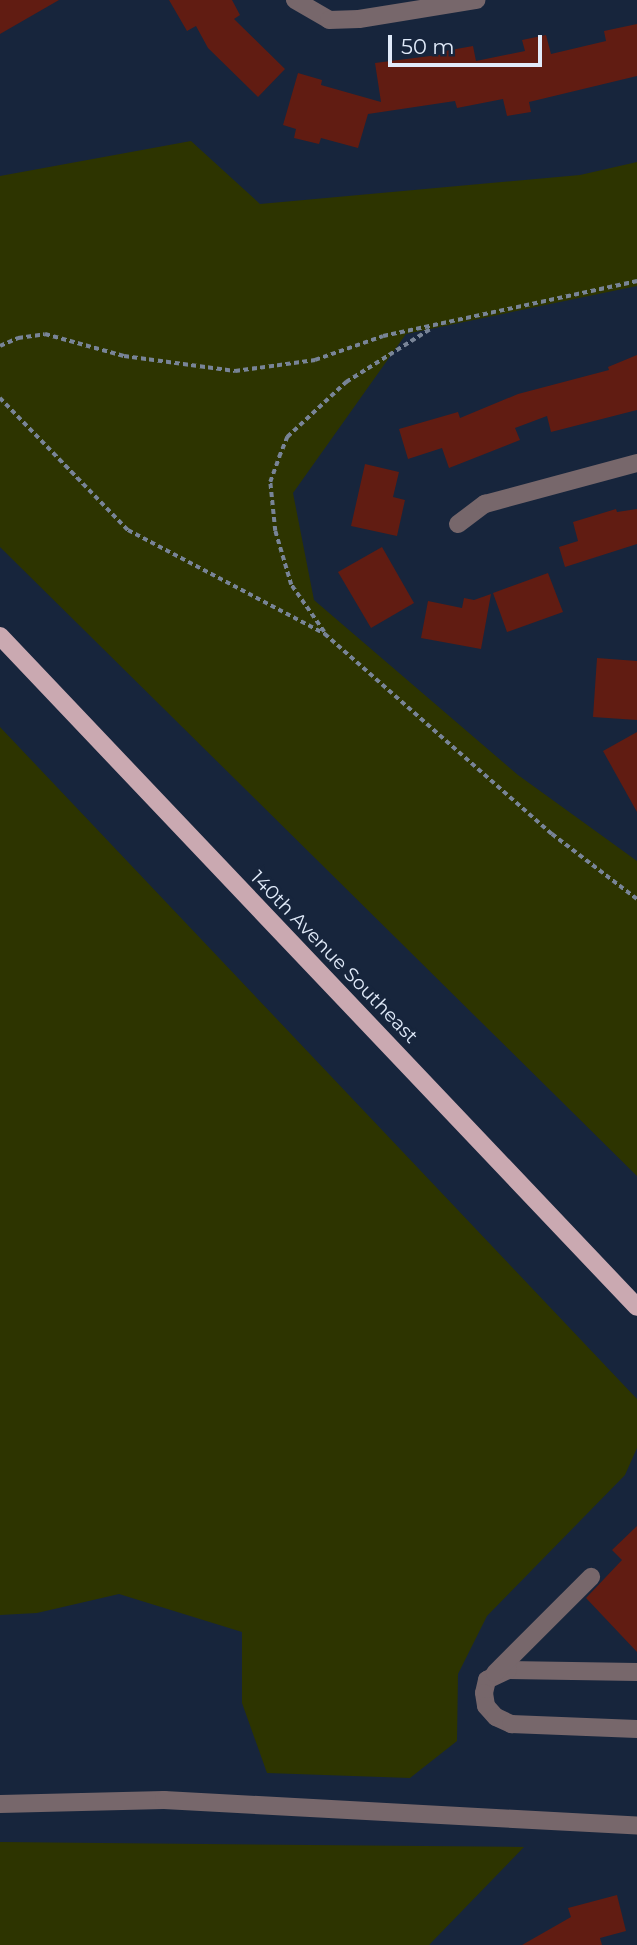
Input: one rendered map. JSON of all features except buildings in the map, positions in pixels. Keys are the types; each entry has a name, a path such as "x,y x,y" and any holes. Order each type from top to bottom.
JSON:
{"main road":[{"name":"140th Avenue Southeast","path":"0,636 637,1307"}],"street":[{"path":"297,2 329,20 359,19 476,0"},
{"path":"458,524 485,504 637,463"},
{"path":"591,1577 487,1680 484,1693 486,1706 496,1717 511,1724 637,1729"},
{"path":"487,1680 508,1670 637,1672"},
{"path":"0,1804 164,1800 637,1825"}],"path":[{"path":"0,346 18,338 45,334 124,356 236,371 315,360 383,336 637,281"},
{"path":"325,634 291,585 275,531 270,482 287,437 346,382 430,329"},
{"path":"0,398 128,530 325,634 552,834 637,899"}],"green space":[{"path":"191,141 260,204 580,175 637,162 637,286 406,334 293,493 314,600 518,775 637,861 637,1176 0,547 0,176"},
{"path":"0,727 637,1399 637,1448 625,1475 487,1616 458,1674 457,1741 410,1778 267,1773 242,1703 242,1632 119,1594 37,1613 0,1615"},
{"path":"0,1842 524,1847 429,1945 0,1945"}]}
